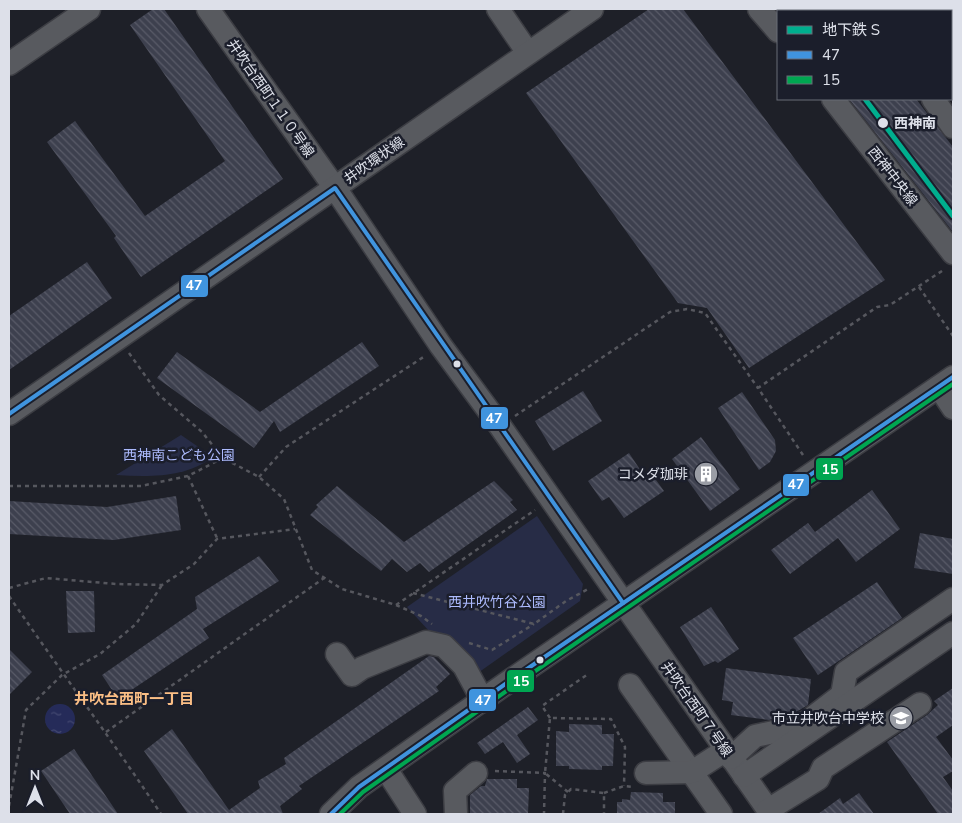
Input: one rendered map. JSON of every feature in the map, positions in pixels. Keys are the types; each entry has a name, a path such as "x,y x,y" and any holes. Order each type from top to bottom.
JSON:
{"street":[{"path":"9,64 88,9"},
{"name":"井吹台西町１１０号線","path":"208,9 334,188 441,346 500,426"},
{"path":"498,9 528,53"},
{"name":"井吹環状線","path":"9,414 592,9"},
{"path":"759,9 777,30"},
{"path":"768,9 777,22"},
{"name":"西神中央線","path":"834,100 949,261"},
{"path":"934,100 953,127"},
{"path":"331,814 359,787 623,603 946,382 953,408"},
{"name":"井吹台西町７号線","path":"500,426 769,812"},
{"path":"734,761 755,736 793,728 808,721 842,695 846,672 953,599"},
{"path":"646,773 692,772 734,761 953,633"},
{"path":"337,654 352,676 362,668 426,642 444,646 464,666 482,701"},
{"path":"630,685 721,814"},
{"path":"769,812 818,778 823,768 920,704"},
{"path":"386,769 415,814"},
{"path":"456,814 455,791 476,773"}],"path":[{"path":"758,388 878,307 890,305 929,280 949,261"},
{"path":"918,287 953,336"},
{"path":"500,426 670,312 687,309 705,313 803,455"},
{"path":"117,338 159,394 202,432 223,458 260,477 284,499 312,570 342,589 396,604 421,616 435,626"},
{"path":"260,477 286,447 441,346"},
{"path":"9,486 141,486 188,476 223,458"},
{"path":"188,476 217,538"},
{"path":"396,604 536,509 542,517"},
{"path":"9,806 26,710 62,675 100,654 136,624 162,585 194,564 217,538 295,529"},
{"path":"9,588 46,578 116,584 162,585"},
{"path":"106,732 324,578"},
{"path":"466,642 492,650 534,624 566,601 591,588 585,580"},
{"path":"413,593 534,624"},
{"path":"9,596 62,675 106,732 161,814"},
{"path":"544,814 545,773 550,718 542,706 588,674"},
{"path":"550,718 611,719 625,747 624,786"},
{"path":"476,773 491,771 545,773 568,792"},
{"path":"563,814 565,795 571,789 604,793 604,814"}],"green space":[{"name":"西神南こども公園","path":"181,435 213,457 191,469 167,475 116,475"},
{"name":"西井吹竹谷公園","path":"537,516 583,584 580,601 475,675 443,636 429,631 407,607"}],"water":[{"path":"60,704 66,705 74,713 74,725 66,733 60,734 54,733 46,725 45,719 46,713 54,705"}],"building":[{"path":"153,9 164,9 283,179 141,277 114,238 116,236 47,142 75,121 145,216 225,161 130,25"},
{"path":"649,9 683,9 885,280 749,368 707,308 678,303 526,93"},
{"path":"850,100 917,100 953,147 953,232"},
{"path":"87,262 112,298 9,370 9,316"},
{"path":"362,342 379,366 280,432 274,421 254,448 157,378 177,352 260,412"},
{"path":"583,391 602,421 553,451 535,421"},
{"path":"742,392 775,440 776,451 770,462 759,470 718,408"},
{"name":"コメダ珈琲","path":"701,437 740,489 710,511 672,459"},
{"path":"629,453 645,477 651,473 664,491 624,518 609,497 602,501 588,481"},
{"path":"494,481 513,500 510,502 517,510 429,572 420,563 407,572 392,559 381,571 310,515 318,507 316,505 337,486 404,542"},
{"path":"872,490 900,529 856,562 838,538 790,574 771,550 808,523 815,532"},
{"path":"176,496 181,530 114,540 9,534 9,501 107,507"},
{"path":"920,533 953,539 953,574 914,568"},
{"path":"259,556 279,581 203,629 209,638 118,699 102,675 197,609 195,597"},
{"path":"877,582 902,618 818,675 793,638"},
{"path":"66,591 94,591 95,632 68,633"},
{"path":"711,607 739,649 718,663 715,661 704,666 680,627"},
{"path":"9,649 32,672 9,695"},
{"path":"429,656 434,657 450,674 436,687 439,691 299,786 302,789 280,806 283,814 188,814 144,751 172,729 229,810 260,788 258,781 286,764 284,758"},
{"path":"726,668 811,679 808,705 796,712 792,711 789,715 769,720 731,715 733,702 722,700"},
{"path":"953,688 953,725 936,737 953,760 953,771 943,777 953,791 953,814 938,814 887,742 927,715 938,705 934,701"},
{"path":"528,707 538,720 517,735 530,754 517,763 503,742 485,754 477,743"},
{"path":"569,724 602,725 602,734 614,734 613,766 602,766 602,770 569,769 569,766 556,766 556,731 569,732"},
{"path":"74,749 118,814 70,814 41,771"},
{"path":"487,779 517,779 517,788 529,788 528,814 470,814 470,795 481,786 485,786"},
{"path":"631,792 663,793 663,802 675,802 675,814 617,814 617,802 622,802 622,799 630,800"},
{"path":"859,793 874,814 818,814 840,798 843,804"}],"metro line":[{"name":"S","path":"866,100 953,216"}],"transit line":[{"name":"47","path":"9,414 335,188 623,603"},
{"name":"47","path":"331,814 359,787 511,680 953,377"},
{"name":"15","path":"340,814 363,792 515,685 953,384"}],"place":[{"name":"西神南","path":"883,123"},
{"name":"コメダ珈琲","path":"706,474"},
{"name":"市立井吹台中学校","path":"901,718"}],"district":[{"name":"井吹台西町一丁目","path":"134,699"}]}
